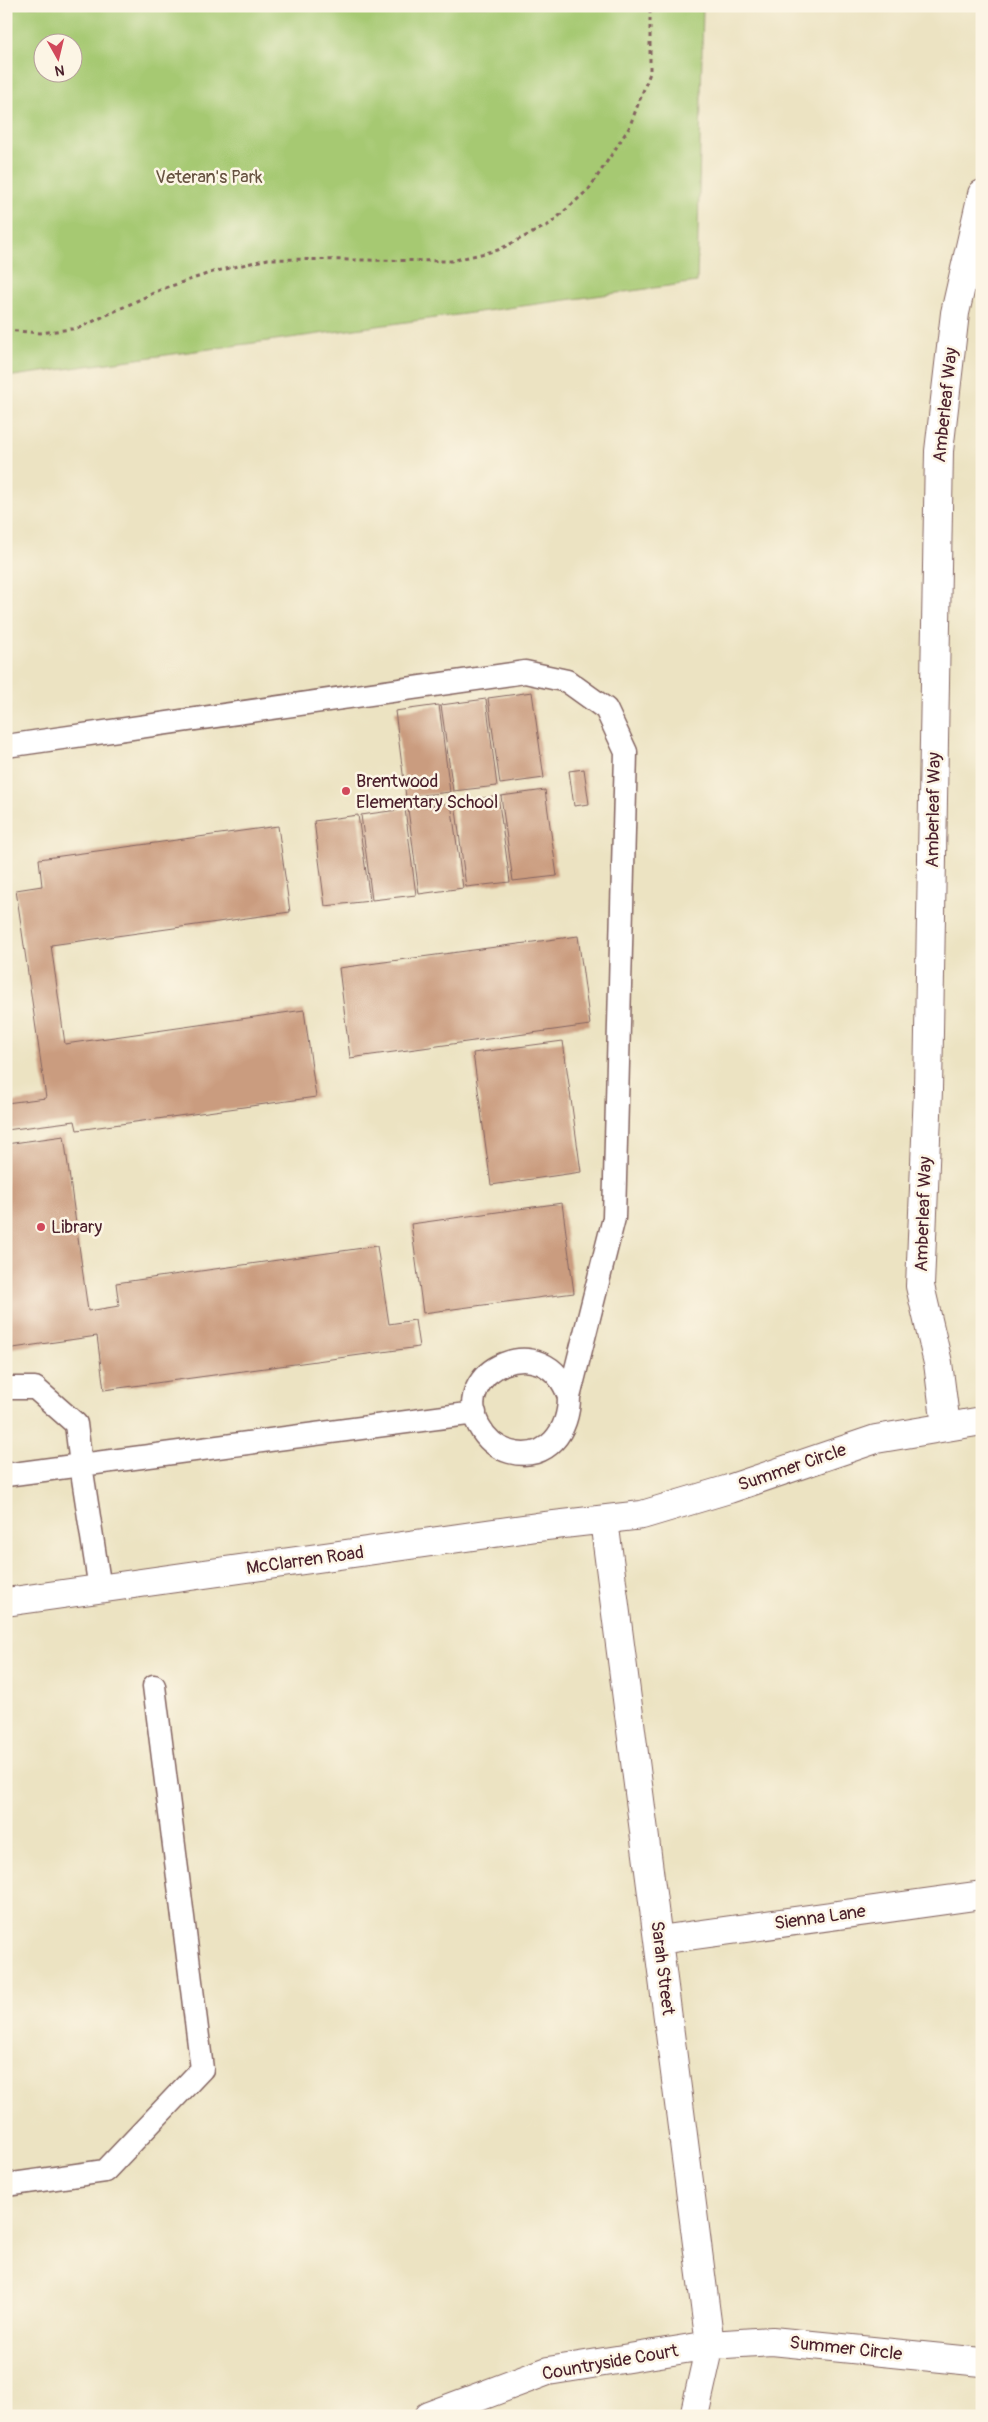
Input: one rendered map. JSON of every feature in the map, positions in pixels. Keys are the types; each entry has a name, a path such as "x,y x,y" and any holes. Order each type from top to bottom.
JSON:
{"street":[{"name":"Amberleaf Way","path":"946,1426 938,1363 920,1286 929,1080 938,451 955,313 982,194"},
{"name":"Summer Circle","path":"604,1520 651,1512 730,1489 876,1439 982,1421"},
{"name":"McClarren Road","path":"6,1602 537,1527 604,1520"},
{"name":"Sarah Street","path":"604,1520 710,2345 694,2416"},
{"name":"Sienna Lane","path":"659,1940 982,1895"},
{"name":"Summer Circle","path":"710,2345 772,2340 982,2362"},
{"name":"Countryside Court","path":"428,2416 548,2371 710,2345"}],"lane":[{"path":"6,746 525,672 566,681 606,709 626,752 614,1218 569,1397 569,1413 564,1428 554,1441 540,1450 528,1453 512,1452 496,1446 485,1436 474,1413 478,1387 486,1374 506,1361 522,1358 538,1361 555,1372 565,1386 569,1397"},
{"path":"6,1388 35,1388 76,1424 100,1589"},
{"path":"6,1475 474,1413"},
{"path":"6,2186 105,2171 202,2069 154,1686"}],"path":[{"path":"6,330 40,333 79,328 162,289 213,272 268,258 451,261 498,250 550,224 589,188 629,128 650,73 650,6"}],"green space":[{"name":"Veteran's Park","path":"6,6 703,6 697,282 6,377"}],"building":[{"path":"532,692 544,778 500,784 488,698"},
{"path":"486,699 497,786 453,791 441,705"},
{"path":"439,705 450,792 406,797 395,711"},
{"path":"584,769 589,804 574,806 569,771"},
{"path":"545,790 557,876 513,881 501,796"},
{"path":"498,796 510,882 466,887 455,802"},
{"path":"451,803 463,888 419,894 408,809"},
{"path":"405,809 416,895 372,900 361,815"},
{"path":"358,815 370,901 325,906 314,821"},
{"path":"278,826 290,912 51,945 65,1044 304,1010 316,1097 77,1130 75,1121 6,1130 6,1103 46,1098 16,890 42,886 39,859"},
{"path":"578,936 590,1025 350,1058 339,968"},
{"path":"563,1041 581,1172 491,1185 473,1053"},
{"path":"64,1136 88,1311 119,1306 116,1283 377,1246 389,1324 415,1320 419,1347 104,1390 97,1336 6,1349 6,1144"},
{"path":"562,1203 574,1293 423,1313 411,1224"}],"place":[{"name":"Brentwood Elementary School","path":"346,791"},
{"name":"Library","path":"41,1227"}]}
